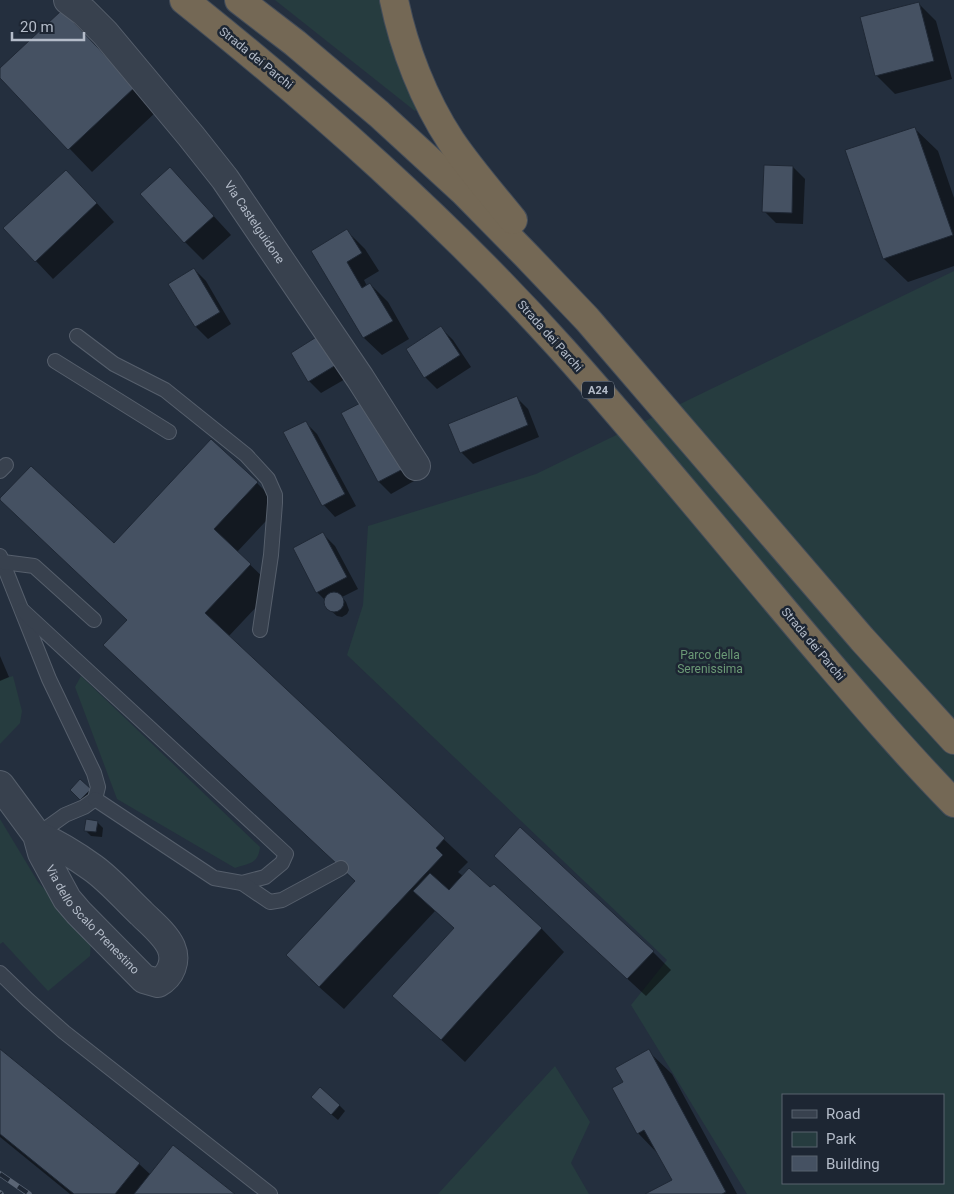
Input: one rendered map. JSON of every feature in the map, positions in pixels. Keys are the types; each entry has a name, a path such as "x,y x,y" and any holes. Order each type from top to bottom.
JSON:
{"highway":[{"name":"Strada dei Parchi","path":"161,0 193,8 269,68 354,141 521,304 584,374 851,689 954,803"},
{"path":"239,0 333,75 429,159 512,241 587,319 862,639 954,740"},
{"path":"394,0 404,38 425,93 445,132 587,319"}],"street":[{"name":"Via Castelguidone","path":"68,0 84,12 105,33 225,179 360,378 416,466"},
{"name":"Via dello Scalo Prenestino","path":"0,785 37,835 42,853 55,878 79,913 144,979 158,983 166,978 172,968 173,954 171,947 161,934 95,870 60,845 37,835"}],"lane":[{"path":"77,336 114,364 166,390 246,455 268,479 275,495 275,503 271,555 260,630"},
{"path":"55,362 169,432"},
{"path":"1,559 49,679 94,774 98,788 95,799 65,815 37,835"},
{"path":"1,559 34,566 94,620"},
{"path":"22,610 286,854 282,863 265,876 242,883"},
{"path":"95,799 214,878 242,883 270,902 282,900 342,868"},
{"path":"0,973 64,1032 270,1194"}],"green space":[{"path":"275,0 380,0 388,29 418,108 415,111"},
{"name":"Parco della Serenissima","path":"954,271 954,1194 747,1194 631,1005 667,960 347,655 363,605 368,526 536,474"},
{"path":"13,676 22,711 20,723 0,744 0,680"},
{"path":"81,676 260,847 255,860 235,868 117,799 75,687"},
{"path":"0,819 38,882 91,941 90,956 48,991 3,942 0,944"},
{"path":"555,1066 590,1122 571,1163 589,1194 438,1194"}],"building":[{"path":"919,2 934,61 875,76 860,17"},
{"path":"62,10 135,87 68,150 0,78 0,68"},
{"path":"915,127 953,235 883,259 845,150"},
{"path":"764,165 793,166 792,213 762,212"},
{"path":"170,167 214,216 184,243 140,194"},
{"path":"66,170 97,203 35,262 3,228"},
{"path":"347,229 362,253 347,262 362,288 370,283 393,321 363,338 311,251"},
{"path":"194,268 220,312 195,327 168,284"},
{"path":"441,326 460,355 424,378 406,349"},
{"path":"318,336 336,365 308,382 291,353"},
{"path":"517,396 528,425 460,453 448,424"},
{"path":"366,400 403,469 378,482 341,413"},
{"path":"306,421 345,494 322,506 283,432"},
{"path":"211,439 258,482 214,529 251,564 205,613 445,838 436,848 443,855 319,987 286,955 355,881 103,645 127,620 0,500 31,466 114,543"},
{"path":"323,532 347,577 316,593 293,548"},
{"path":"334,592 341,595 344,602 341,609 334,612 327,609 324,602 327,595"},
{"path":"80,779 91,789 80,800 70,790"},
{"path":"86,819 98,821 96,832 84,831"},
{"path":"520,827 654,951 627,979 494,856"},
{"path":"469,868 490,887 494,884 542,928 441,1040 392,996 454,928 413,891 430,873 449,890"},
{"path":"0,1049 140,1163 115,1194 74,1194 0,1134"},
{"path":"649,1049 726,1192 722,1194 645,1194 672,1180 644,1130 637,1134 612,1088 623,1082 615,1068"},
{"path":"320,1087 340,1105 331,1115 311,1097"},
{"path":"173,1145 235,1194 134,1194"}],"railway":[{"path":"0,1174 29,1194"}]}
